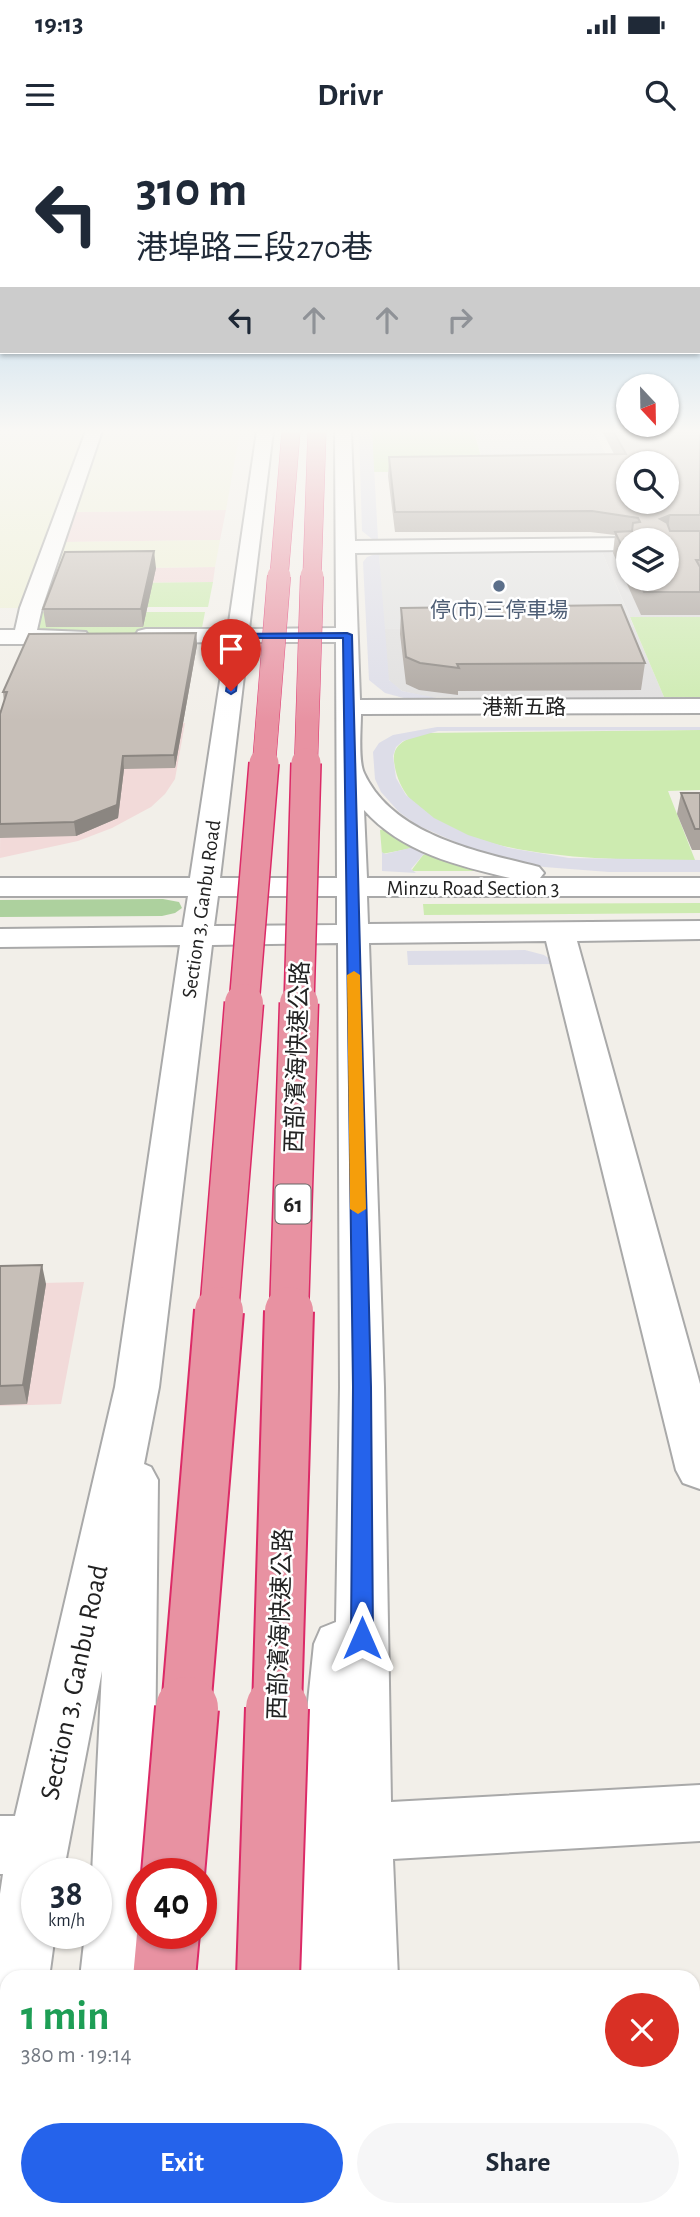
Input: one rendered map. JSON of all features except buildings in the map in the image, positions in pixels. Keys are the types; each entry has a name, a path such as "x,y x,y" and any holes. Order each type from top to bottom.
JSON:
{"highway":[{"path":"174,1858 283,528"},
{"name":"西部濱海快速公路","path":"268,1970 314,528"},
{"path":"165,1970 167,1949"}],"street":[{"path":"25,637 31,608 60,528"},
{"name":"Section 3, Ganbu Road","path":"112,1970 124,1859 137,1387 252,528"},
{"path":"346,528 362,1387 362,1832 368,1970"},
{"path":"346,547 616,544"},
{"path":"0,637 347,635"},
{"name":"港新五路","path":"349,715 700,706"},
{"name":"港新五路","path":"349,715 700,721"},
{"path":"350,772 372,802 388,818 436,846 513,870 625,887"},
{"name":"Minzu Road Section 3","path":"0,887 700,887"},
{"name":"Minzu Road Section 3","path":"0,938 700,930"},
{"path":"559,931 700,1470"},
{"name":"Section 3, Ganbu Road","path":"17,1970 19,1845 137,1387"},
{"path":"321,1970 321,1856 362,1387"},
{"path":"362,1832 700,1813"}],"shaded area":[{"path":"69,528 222,528 220,540 64,542"},
{"path":"362,528 377,528 378,539 616,537 616,540 372,539"},
{"path":"679,536 700,536 700,540 679,540"},
{"path":"616,549 616,552 379,554 389,680 402,691 437,698 700,697 700,700 411,700 385,693 369,680 363,562 367,557 381,552"},
{"path":"602,552 616,552 616,584"},
{"name":"停(市)三停車場","path":"602,552 616,591 619,591 634,627 384,629 379,554"},
{"path":"700,552 700,617 630,617 619,591 679,591 679,569"},
{"path":"215,567 213,582 50,584 55,569"},
{"path":"634,627 664,697 428,697 402,691 388,678 384,629"},
{"path":"185,723 175,779 165,794 151,807 112,828 78,841 0,858 1,726"},
{"path":"437,727 700,727 700,730 438,731 403,741 396,747 393,756 396,778 406,795 434,818 468,835 509,848 569,858 700,860 700,872 609,872 544,867 478,852 417,825 399,812 381,792 375,779 373,752 379,743 393,735"},
{"path":"414,847 428,853 411,869 416,873 382,871 382,852 385,854"},
{"path":"525,950 544,955 557,964 408,965 407,951"},
{"path":"84,1282 61,1404 0,1406 0,1284"}],"green space":[{"path":"0,528 50,528 20,608 0,608"},
{"path":"220,540 215,567 55,569 64,542"},
{"path":"213,582 208,607 42,607 50,584"},
{"path":"41,612 205,612 201,633 36,634"},
{"path":"630,617 700,617 700,697 664,697"},
{"path":"700,712 700,715 421,714"},
{"path":"700,730 700,790 668,791 695,860 570,856 520,849 474,838 435,820 407,795 394,761 399,745 426,733"},
{"path":"385,829 414,847 382,854 380,830"},
{"path":"428,853 481,871 411,871 423,855"},
{"path":"163,899 179,902 182,908 162,916 0,917 0,900"},
{"path":"700,903 700,913 424,915 423,904"}],"slow traffic":[{"path":"354,975 358,1209"}],"place":[{"name":"停(市)三停車場","path":"499,586"}],"route":[{"path":"231,691 238,636 347,635 362,1387 362,1638"}]}
